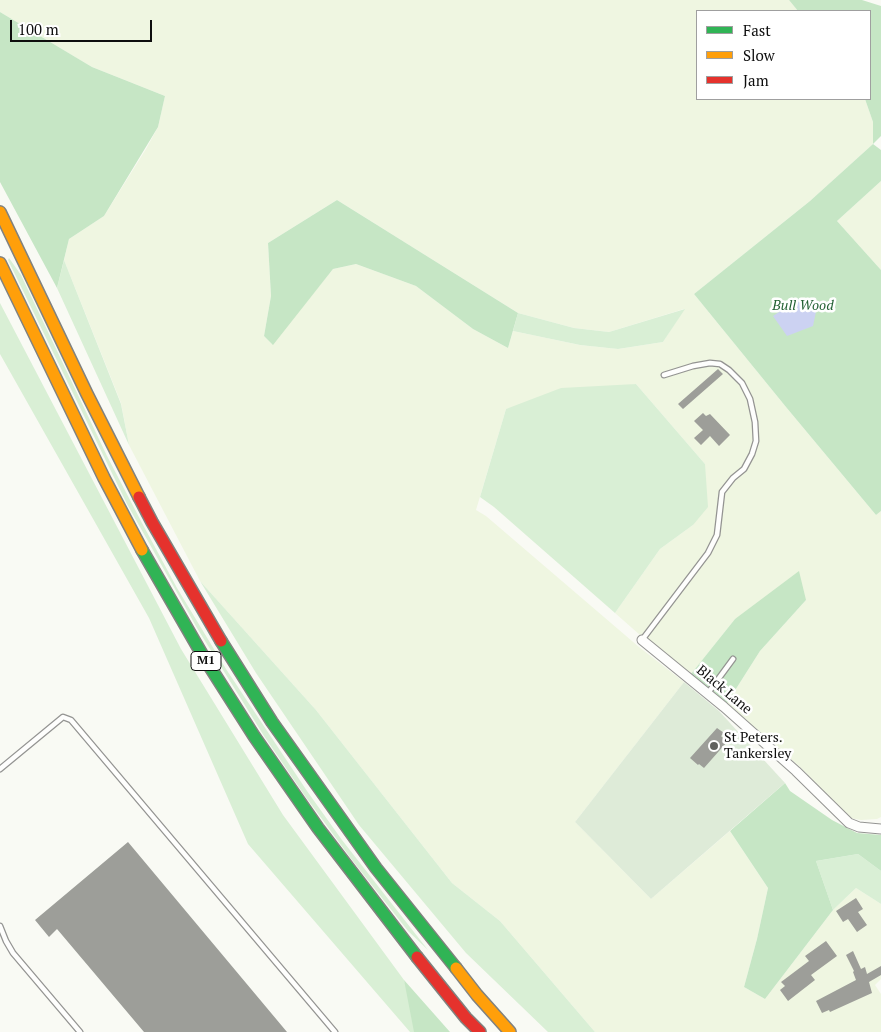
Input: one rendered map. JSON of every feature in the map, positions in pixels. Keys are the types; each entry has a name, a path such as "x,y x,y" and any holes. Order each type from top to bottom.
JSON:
{"highway":[{"name":"M1","path":"0,212 87,394 152,522 217,635 272,722 376,868 477,995 510,1032"},
{"name":"M1","path":"2,266 113,496 202,656 254,736 318,828 476,1032"},
{"name":"M1","path":"477,995 523,1032"},
{"name":"M1","path":"466,1018 480,1032"}],"street":[{"name":"Black Lane","path":"642,640 708,693 796,771 848,823 859,827 881,828"}],"lane":[{"path":"642,640 708,553 717,535 722,492 744,468 752,454 756,441 755,422 750,399 742,383 729,370 720,364 710,363 664,375"},
{"path":"708,693 733,659"},
{"path":"0,769 64,717 72,720 336,1032"},
{"path":"0,926 13,953 80,1032"}],"green space":[{"path":"0,0 789,0 797,10 696,10 696,100 865,100 873,122 873,144 810,201 694,294 876,515 881,511 881,817 861,820 850,818 800,767 727,703 760,651 806,600 735,619 691,674 649,643 615,613 660,549 693,525 705,464 636,384 506,409 476,510 486,516 639,647 684,682 575,822 651,899 730,831 768,888 744,987 765,999 833,910 856,888 881,904 881,979 875,985 881,994 881,1032 595,1032 500,921 452,883 316,710 200,581 129,445 121,403 64,260 69,239 104,216 146,149 158,127 165,96 92,67 0,12","holes":["337,200 518,313 574,328 609,332 684,309 663,342 618,349 580,345 513,331 508,348 473,329 416,286 356,264 333,269 272,344 264,336 271,296 268,243"]},
{"path":"789,0 862,0 881,6 881,136 873,144 873,122 865,100 871,100 871,10 797,10"},
{"path":"0,12 92,67 165,96 158,127 104,216 69,239 57,288 0,182"},
{"name":"Bull Wood","path":"873,144 881,150 881,181 837,221 881,270 881,511 876,515 694,294 810,201"},
{"path":"881,181 881,270 837,221"},
{"path":"337,200 518,313 508,348 473,329 416,286 356,264 333,269 273,345 264,336 271,296 268,243"},
{"path":"9,258 21,275 107,456 142,523 177,588 226,669 342,840 428,950 408,931 305,796 264,736 197,628 127,504 8,260"},
{"path":"64,260 121,404 129,445 57,288"},
{"path":"0,303 181,649 283,815 404,980 419,1032 410,1032 248,844 149,618 0,354"},
{"path":"685,309 663,342 618,349 580,345 513,331 518,313 574,328 609,332"},
{"path":"636,384 705,464 708,507 693,525 660,549 615,613 494,507 480,497 506,409 561,388"},
{"path":"799,571 806,600 760,651 727,703 691,674 735,619"},
{"path":"200,581 316,710 452,883 500,921 595,1032 548,1032 466,953 359,825 256,673"},
{"path":"684,682 719,711 785,783 651,899 575,822"},
{"path":"785,783 790,791 832,820 857,833 881,835 881,871 858,854 816,861 833,910 765,999 744,987 768,888 730,831"},
{"path":"858,854 881,871 881,904 856,888 833,910 816,861"},
{"path":"404,980 450,1032 414,1032"}],"water":[{"path":"800,298 817,307 813,326 787,336 773,316"}],"building":[{"path":"718,369 723,374 683,409 678,404"},
{"path":"703,413 706,416 710,414 730,435 719,446 710,436 701,445 694,438 703,430 694,421"},
{"name":"St Peters. Tankersley","path":"717,728 724,733 721,736 727,742 704,768 690,758"},
{"path":"128,842 287,1032 144,1032 57,929 49,937 35,920"},
{"path":"856,898 863,909 858,912 867,925 857,932 848,919 843,922 836,911"},
{"path":"826,941 837,956 811,975 815,980 788,1001 780,990 785,986 781,982 809,961 805,956"},
{"path":"853,951 861,969 865,967 867,974 881,966 881,975 869,982 872,993 830,1012 829,1010 822,1013 816,1001 856,980 846,955"}],"traffic: fast":[{"path":"142,550 203,656 254,736 318,828 417,957"},
{"path":"221,641 272,722 376,868 456,968"}],"traffic: slow":[{"path":"0,212 87,394 139,497"},
{"path":"0,263 104,478 142,550"},
{"path":"456,968 510,1032"}],"traffic: jam":[{"path":"139,497 221,641"},
{"path":"417,957 466,1018 480,1032"}],"place":[{"name":"St Peters. Tankersley","path":"714,746"}]}
